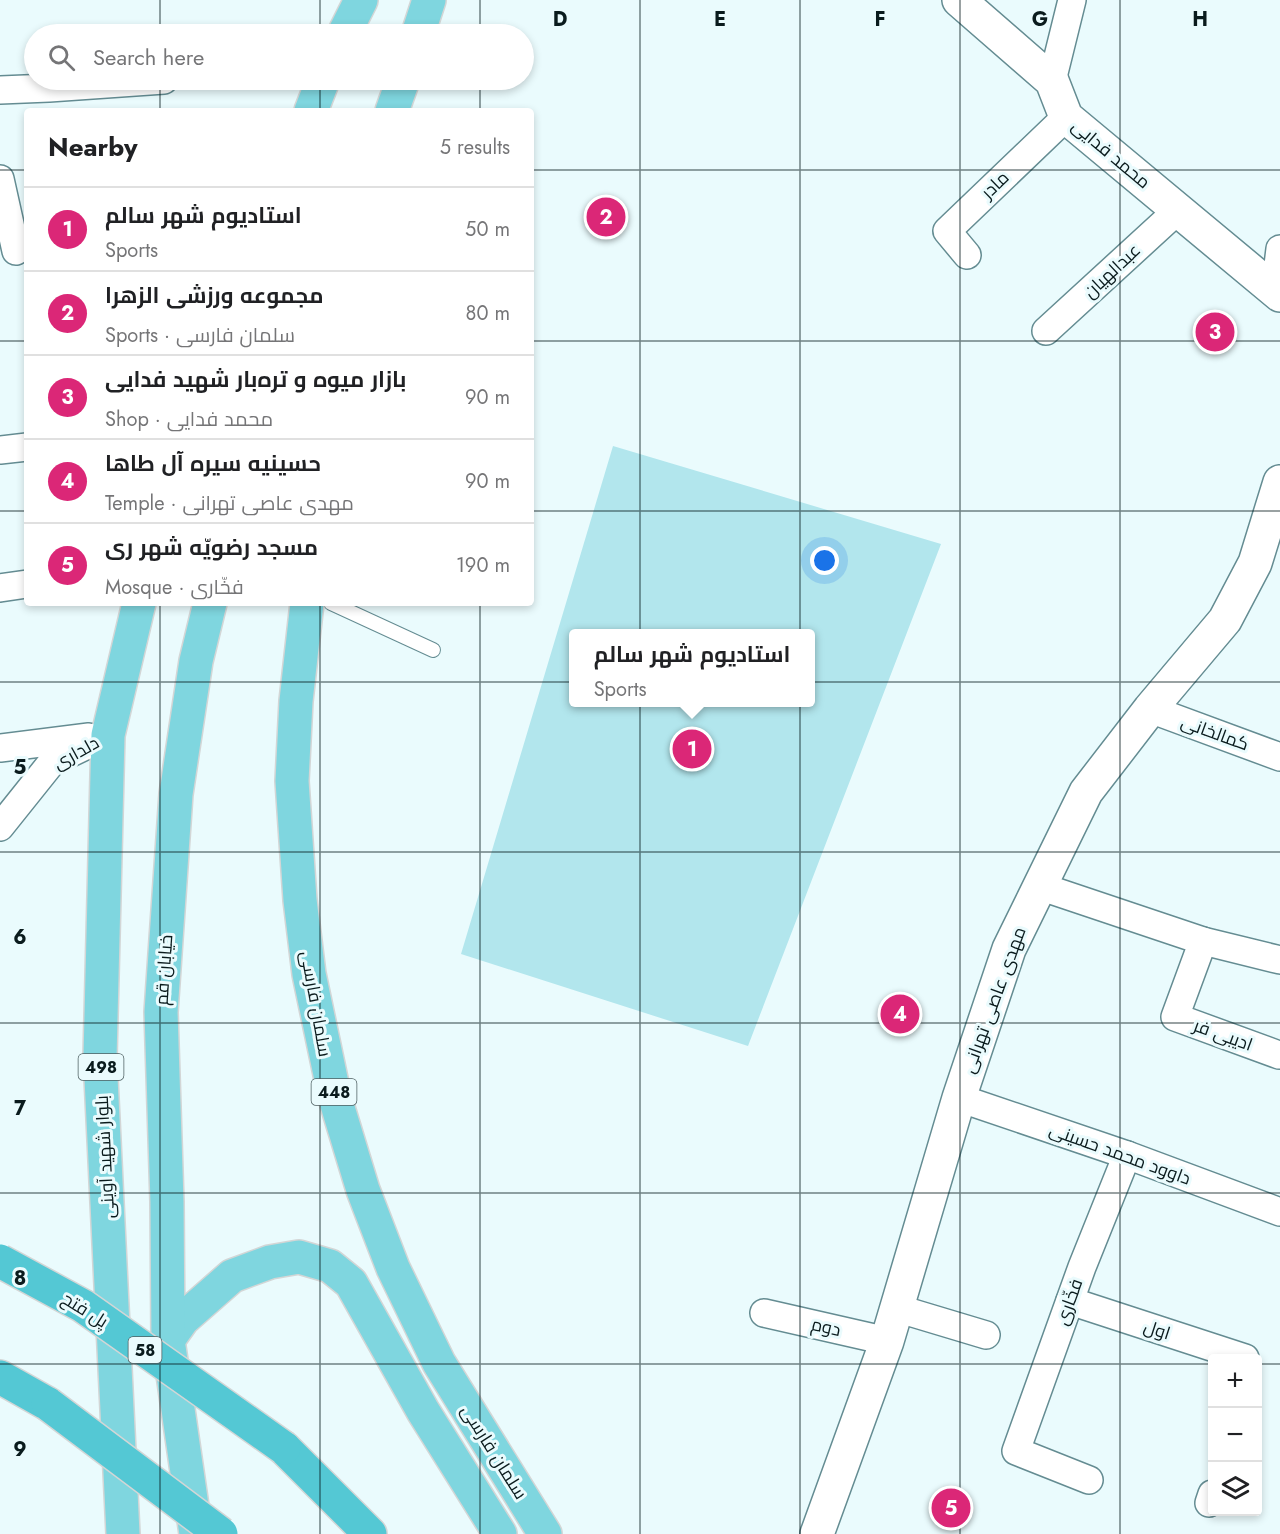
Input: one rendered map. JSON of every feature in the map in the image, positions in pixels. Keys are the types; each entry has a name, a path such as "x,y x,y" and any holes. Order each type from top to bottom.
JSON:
{"highway":[{"name":"پل فتح","path":"0,1261 83,1306 284,1448 370,1534"},
{"path":"0,1377 48,1404 220,1534"}],"main road":[{"path":"349,24 361,0"},
{"path":"421,24 429,0"},
{"path":"312,108 319,90"},
{"name":"بلوار شهید آوینی","path":"123,1534 100,1057 108,735 138,606"},
{"name":"خیابان قم","path":"168,1340 167,1202 161,1012 176,794 196,661 209,606"},
{"name":"سلمان فارسی","path":"307,606 296,701 292,781 300,900 309,975 335,1098 363,1190 403,1289 439,1362 545,1534"},
{"path":"196,1534 168,1340 183,1318 232,1276 270,1262 299,1257 330,1266 351,1283 423,1411 500,1534"}],"street":[{"path":"1052,81 1072,0"},
{"name":"محمد فدایی","path":"970,4 1052,81 1066,117 1277,292"},
{"path":"0,90 24,89"},
{"name":"مادر","path":"967,255 947,231 1066,117"},
{"path":"0,179 14,252"},
{"name":"عبدالهیان","path":"1046,331 1178,210"},
{"path":"1277,292 1280,249"},
{"path":"0,450 24,447"},
{"name":"مهدی عاصی تهرانی","path":"817,1534 887,1341 959,1098 1009,949 1086,792 1150,709 1225,620 1255,563 1271,542 1280,482"},
{"path":"0,588 24,584"},
{"name":"کمالخانی","path":"1150,709 1280,756"},
{"path":"0,748 108,735"},
{"name":"دلداری","path":"0,827 52,762 108,735"},
{"path":"1039,885 1203,941 1280,960"},
{"name":"ادیبی فر","path":"1203,941 1175,1017 1279,1055"},
{"name":"داوود محمد حسینی","path":"959,1098 1127,1155 1280,1212"},
{"name":"فخّاری","path":"1089,1480 1016,1451 1070,1300 1127,1155"},
{"name":"اول","path":"1070,1300 1230,1354"},
{"path":"896,1308 986,1335"},
{"name":"دوم","path":"764,1313 887,1341"}],"lane":[{"path":"338,606 433,650"}],"shaded area":[{"path":"613,446 941,544 748,1046 461,954"}],"place":[{"name":"مجموعه ورزشی الزهرا","path":"606,217"},
{"name":"بازار میوه و تره‌بار شهید فدایی","path":"1215,332"},
{"name":"استادیوم شهر سالم","path":"692,749"},
{"name":"حسینیه سیره آل طاها","path":"900,1014"},
{"name":"مسجد رضویّه شهر ری","path":"951,1508"}]}
